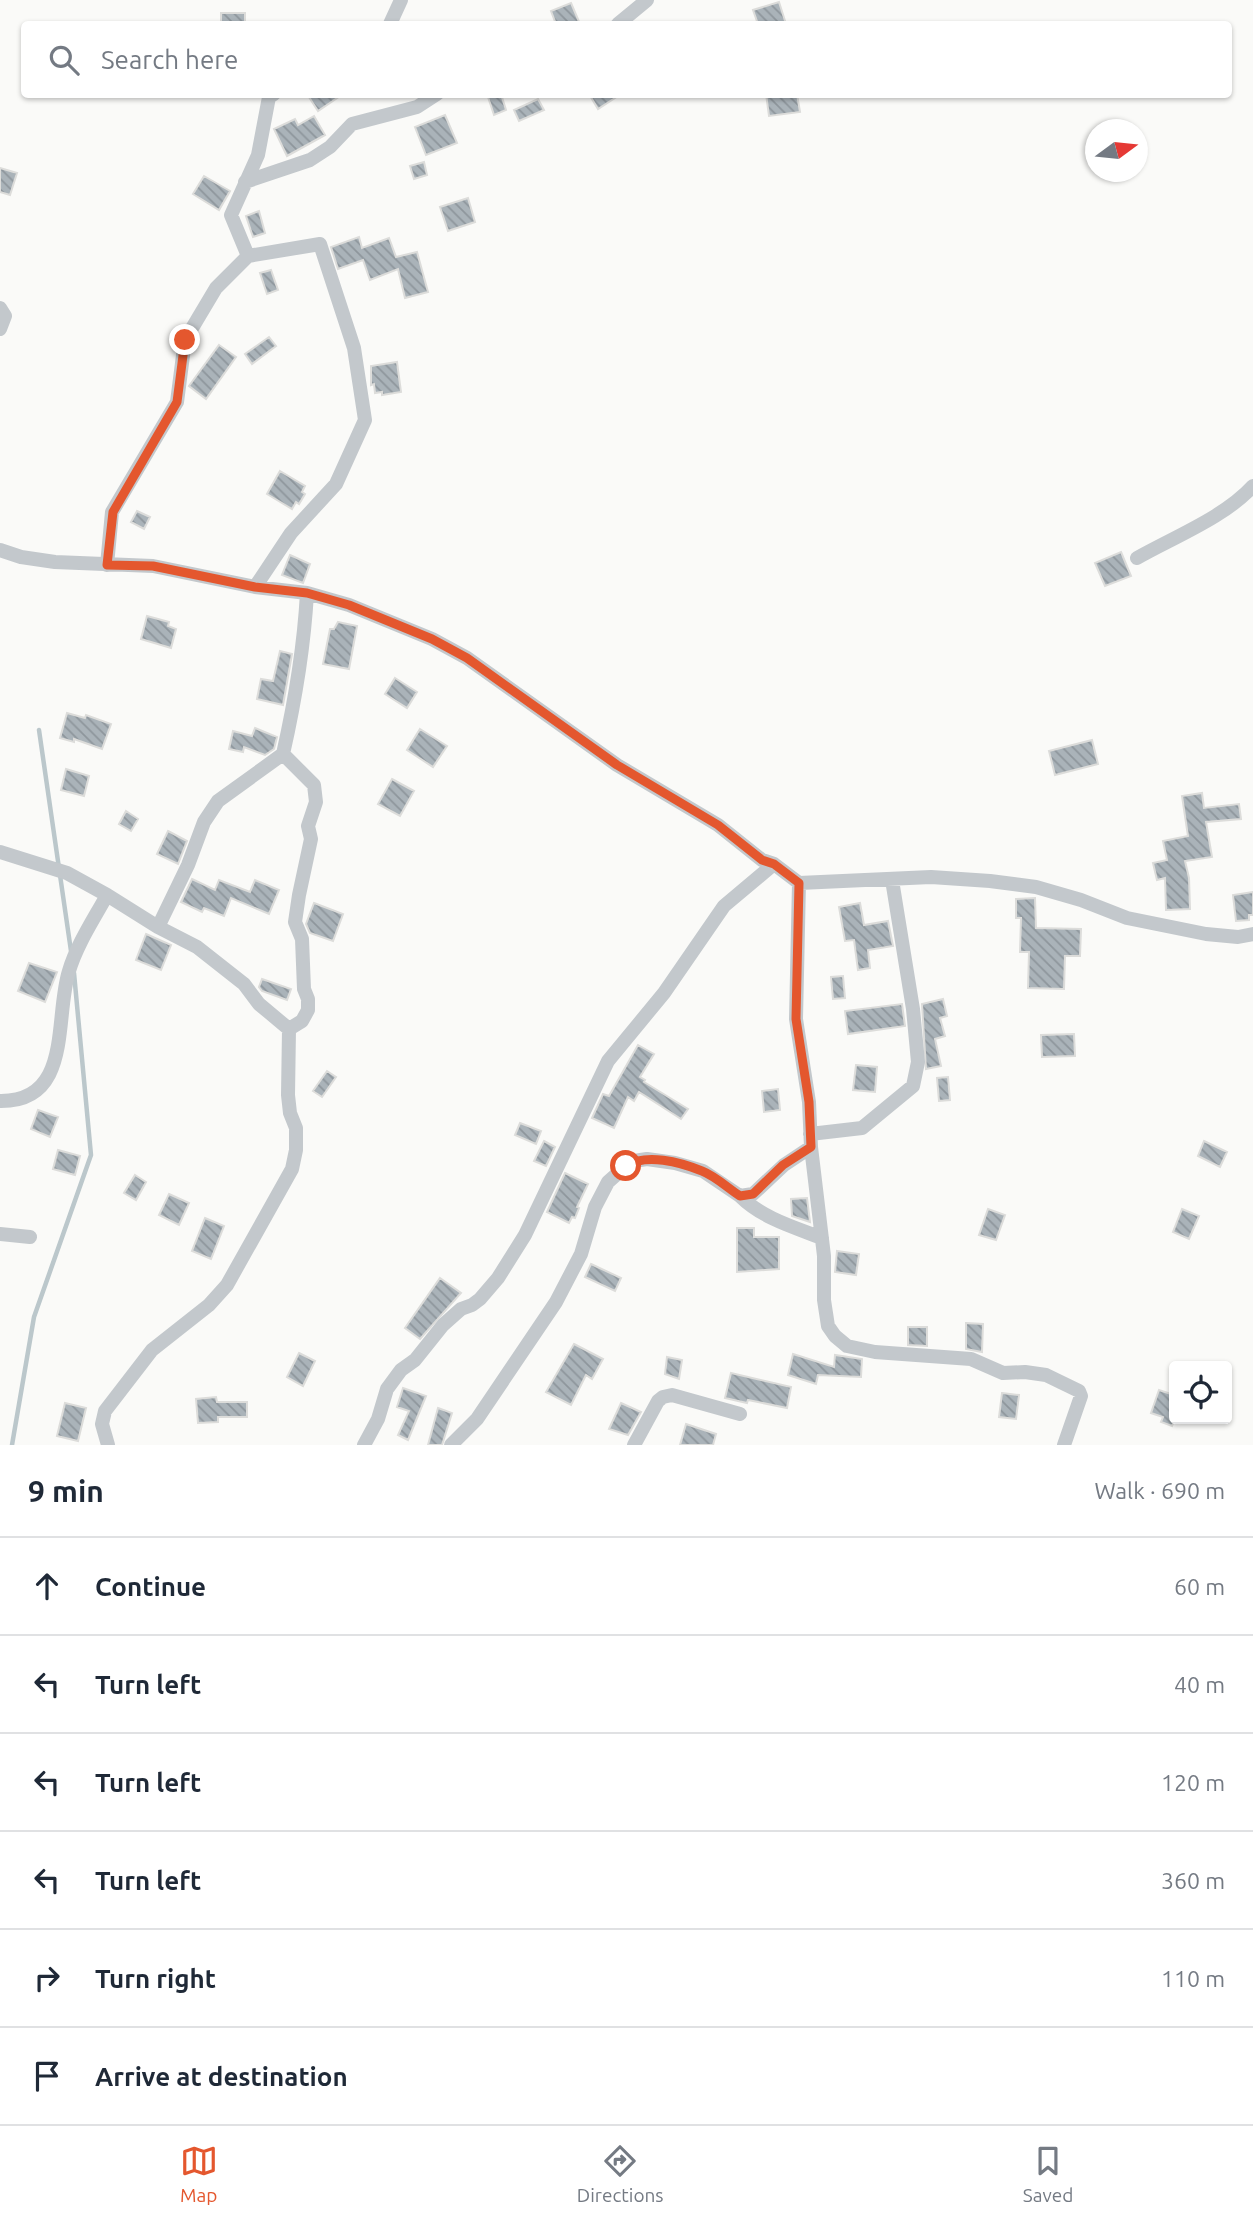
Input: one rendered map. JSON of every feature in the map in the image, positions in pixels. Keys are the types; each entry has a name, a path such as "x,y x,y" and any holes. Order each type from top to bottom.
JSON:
{"street":[{"path":"391,21 401,0"},
{"path":"622,21 646,0"},
{"path":"248,256 231,215 258,155 269,98"},
{"path":"244,182 310,160 330,147 352,124 417,107 432,98"},
{"path":"107,565 113,512 177,402 185,340 216,288 248,256 320,244 354,348 365,420 336,484 291,533 255,587"},
{"path":"0,308 5,316 0,329"},
{"path":"1137,558 1216,515 1241,499 1253,486"},
{"path":"0,550 22,557 107,565 153,566 255,587 307,593 349,605 432,639 467,658 617,765 718,825 762,860 774,864 799,883 931,877 990,881 1036,887 1081,900 1127,918 1206,934 1238,937 1253,934"},
{"path":"158,927 188,865 204,822 218,801 283,754 292,717 303,645 307,593"},
{"path":"283,754 314,785 316,792 309,826 311,839 308,858 295,922 302,939 304,989 308,1010 302,1021 289,1029"},
{"path":"0,852 67,873 197,947 244,984 259,1004 289,1029"},
{"path":"364,1445 378,1419 387,1389 401,1370 415,1360 443,1325 461,1309 472,1306 498,1278 525,1235 608,1061 664,993 724,906 774,864"},
{"path":"740,1196 753,1194 810,1141 862,1128 913,1086 918,1062 914,1009 892,880"},
{"path":"799,883 796,1019 809,1102 810,1141 822,1238 824,1300 828,1326 846,1346 875,1352 971,1359 994,1371 1046,1375 1079,1391 1081,1396 1064,1445"},
{"path":"0,1101 18,1100 47,1082 58,1054 69,971 107,895"},
{"path":"108,1445 102,1424 105,1411 152,1350 209,1305 227,1285 292,1168 296,1139 288,1095 289,1029"},
{"path":"451,1445 477,1419 556,1302 581,1254 595,1207 608,1182 634,1161 647,1159 675,1163 703,1171 740,1196 752,1209 822,1238"},
{"path":"0,1234 30,1237"},
{"path":"634,1445 658,1401 663,1397 672,1395 740,1414"}],"building":[{"path":"779,2 785,21 757,21 753,10"},
{"path":"571,3 579,21 555,21 551,11"},
{"path":"221,13 245,13 245,21 221,21"},
{"path":"310,98 337,98 318,111"},
{"path":"488,98 502,98 506,110 494,115"},
{"path":"591,98 615,98 598,109"},
{"path":"767,98 798,98 800,112 769,116"},
{"path":"538,99 544,110 519,121 514,110"},
{"path":"445,115 457,143 426,155 415,127"},
{"path":"314,116 325,135 287,156 274,129 295,119 298,125"},
{"path":"424,162 427,175 414,179 410,166"},
{"path":"0,168 17,173 10,195 0,192"},
{"path":"204,176 230,191 219,210 193,194"},
{"path":"468,198 475,222 448,231 440,207"},
{"path":"259,211 265,233 253,237 246,216"},
{"path":"359,237 362,248 389,238 396,257 417,252 428,292 405,298 398,269 370,280 363,260 338,269 331,247"},
{"path":"271,270 278,290 267,294 260,273"},
{"path":"269,337 276,346 252,364 245,354"},
{"path":"219,345 236,357 206,399 189,386"},
{"path":"397,362 401,392 382,395 382,392 375,393 374,384 371,385 371,366"},
{"path":"280,471 305,486 302,492 305,494 292,509 267,494"},
{"path":"137,511 150,517 144,529 131,522"},
{"path":"1121,552 1131,576 1105,586 1095,563"},
{"path":"290,555 310,564 303,583 282,575"},
{"path":"147,616 169,622 168,626 176,629 171,648 141,639"},
{"path":"338,622 357,626 349,669 323,664 330,629 334,629"},
{"path":"280,651 292,654 283,705 257,699 261,679 273,681"},
{"path":"395,678 417,692 407,708 385,694"},
{"path":"67,713 85,718 86,715 111,724 102,749 74,739 74,742 60,738"},
{"path":"255,728 277,737 274,749 265,755 244,747 243,752 229,749 233,731 252,736"},
{"path":"420,729 447,746 433,767 407,750"},
{"path":"1092,740 1098,764 1055,775 1049,751"},
{"path":"66,769 89,776 84,796 61,790"},
{"path":"392,779 414,791 400,816 378,804"},
{"path":"1202,793 1204,808 1239,804 1241,819 1206,822 1212,857 1185,861 1189,878 1190,909 1166,910 1165,878 1157,880 1153,863 1167,860 1163,841 1188,836 1182,796"},
{"path":"126,811 138,819 131,831 119,824"},
{"path":"168,831 187,841 178,864 157,854"},
{"path":"192,879 215,890 219,880 250,892 255,880 279,890 269,914 231,898 224,916 204,908 202,912 181,902"},
{"path":"1253,892 1253,915 1249,915 1249,920 1236,921 1233,895"},
{"path":"1035,898 1036,928 1081,929 1080,956 1065,956 1064,989 1028,988 1029,952 1020,952 1021,918 1016,918 1016,899"},
{"path":"314,903 343,914 333,941 310,933 306,924"},
{"path":"860,903 864,925 888,921 893,946 868,950 870,968 858,970 854,940 845,941 839,907"},
{"path":"146,934 171,945 161,970 136,960"},
{"path":"29,963 57,972 45,1002 18,991"},
{"path":"843,976 845,998 833,999 831,977"},
{"path":"262,979 291,989 287,1000 262,991 259,987"},
{"path":"943,999 947,1016 940,1018 945,1036 935,1039 941,1066 926,1069 922,1004"},
{"path":"902,1004 905,1026 848,1034 845,1011"},
{"path":"1074,1034 1075,1056 1042,1057 1041,1035"},
{"path":"638,1045 654,1054 640,1077 688,1109 681,1119 639,1092 634,1101 628,1097 614,1128 592,1118 603,1094 609,1096"},
{"path":"856,1065 877,1067 875,1092 853,1090"},
{"path":"327,1071 336,1077 322,1097 313,1091"},
{"path":"948,1077 950,1100 939,1101 937,1078"},
{"path":"778,1089 780,1110 764,1112 762,1091"},
{"path":"38,1110 58,1117 50,1137 31,1129"},
{"path":"520,1123 541,1131 536,1144 515,1135"},
{"path":"544,1141 555,1147 546,1166 534,1161"},
{"path":"1204,1141 1227,1152 1220,1167 1198,1156"},
{"path":"58,1150 80,1156 75,1175 53,1169"},
{"path":"565,1173 588,1184 575,1218 572,1217 569,1223 547,1212"},
{"path":"135,1175 146,1182 136,1200 124,1193"},
{"path":"169,1194 189,1203 179,1225 159,1215"},
{"path":"807,1198 810,1222 792,1216 791,1199"},
{"path":"988,1209 1005,1215 996,1240 979,1235"},
{"path":"1182,1209 1199,1216 1189,1239 1173,1232"},
{"path":"205,1218 224,1226 211,1259 192,1251"},
{"path":"737,1228 754,1228 754,1237 779,1237 779,1269 737,1272"},
{"path":"837,1251 859,1254 856,1275 835,1272"},
{"path":"591,1264 621,1278 615,1291 585,1277"},
{"path":"440,1278 461,1293 420,1339 405,1328"},
{"path":"966,1323 983,1324 982,1352 966,1349"},
{"path":"908,1327 927,1327 927,1346 908,1345"},
{"path":"574,1344 603,1359 592,1379 586,1375 571,1405 546,1392"},
{"path":"299,1353 315,1361 303,1386 287,1377"},
{"path":"793,1354 834,1367 835,1355 862,1359 861,1377 818,1375 816,1384 788,1375"},
{"path":"667,1357 682,1360 679,1379 665,1374"},
{"path":"731,1373 791,1387 787,1408 725,1398"},
{"path":"403,1388 426,1396 408,1440 398,1435 409,1411 397,1407"},
{"path":"1159,1390 1169,1393 1169,1424 1173,1424 1172,1426 1161,1422 1163,1417 1151,1413"},
{"path":"1002,1393 1019,1395 1016,1419 999,1417"},
{"path":"216,1397 217,1402 247,1402 247,1417 218,1417 218,1422 198,1423 196,1399"},
{"path":"65,1403 86,1408 78,1441 57,1436"},
{"path":"621,1403 641,1412 628,1435 609,1429"},
{"path":"438,1408 452,1413 442,1445 428,1445"},
{"path":"686,1424 716,1434 713,1445 680,1445"}],"waterway":[{"path":"39,730 71,951"},
{"path":"12,1445 34,1317 91,1155 74,973"}],"route":[{"path":"185,340 177,402 113,512 107,565 153,566 255,587 307,593 349,605 432,639 467,658 562,728 670,798 718,825 762,860 774,864 799,883 796,1019 809,1102 811,1147 783,1165 753,1194 740,1196 703,1171 675,1163 647,1159 634,1161 626,1166"}]}
